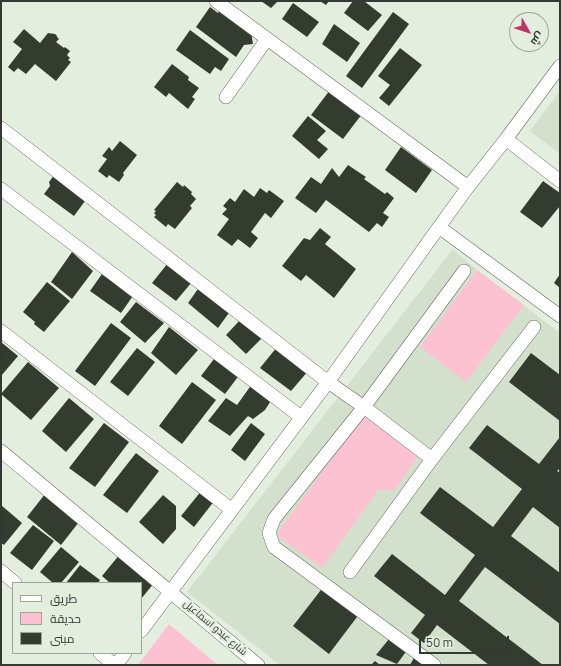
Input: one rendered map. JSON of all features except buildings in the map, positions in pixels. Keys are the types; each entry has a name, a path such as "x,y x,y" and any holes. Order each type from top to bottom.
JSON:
{"street":[{"path":"216,1 468,187"},
{"path":"226,97 268,39"},
{"path":"142,630 328,382 468,187 506,140 560,66"},
{"path":"1,128 328,382 364,407 432,459"},
{"path":"506,140 560,182"},
{"path":"1,189 301,417"},
{"path":"439,227 560,316"},
{"path":"434,665 274,547 268,533 274,519 364,407 464,271"},
{"path":"350,572 432,459 534,327"},
{"path":"1,331 232,510"},
{"name":"شارع عبدو اسماعيل","path":"1,451 258,665"},
{"path":"1,571 14,582"},
{"path":"101,654 115,665 124,654"}],"shaded area":[{"path":"560,91 560,154 530,131"},
{"path":"453,249 477,270 560,333 560,665 280,665 187,592"}],"green space":[{"path":"477,270 524,305 466,382 420,347"},
{"path":"363,415 419,455 394,491 379,489 322,568 276,535"},
{"path":"169,624 218,665 138,665"}]}
